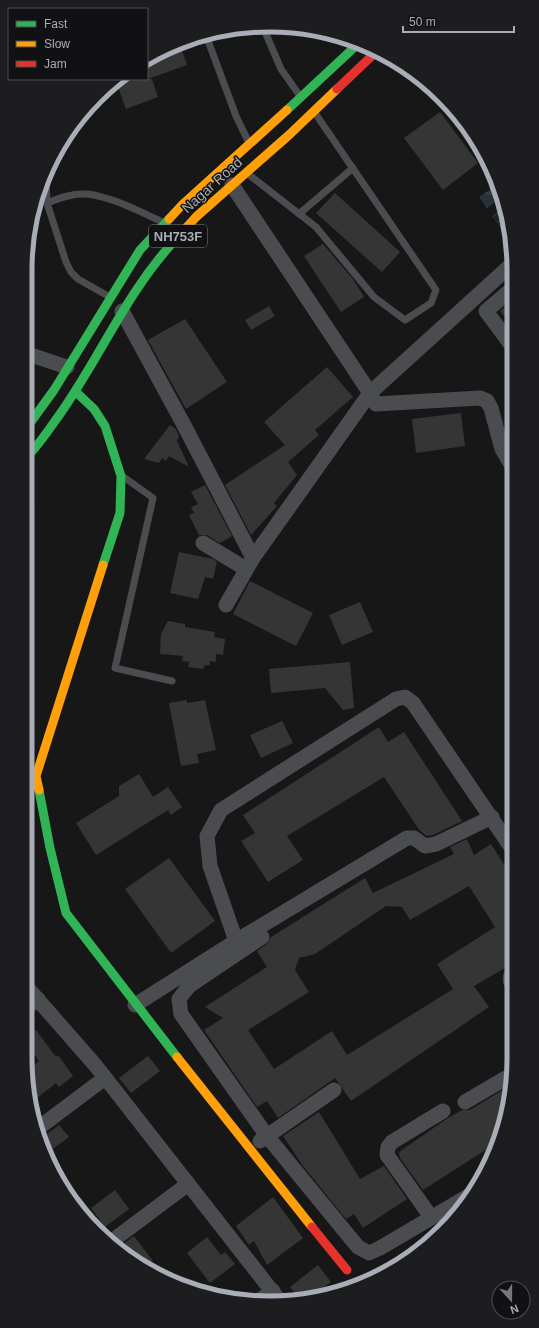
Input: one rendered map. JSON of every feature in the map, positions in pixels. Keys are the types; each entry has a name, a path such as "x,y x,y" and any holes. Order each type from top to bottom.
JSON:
{"main road":[{"name":"Nagar Road","path":"32,420 54,390 140,250 183,204 301,98 353,48"},
{"name":"Nagar Road","path":"32,452 76,392 122,311 155,261 196,217 314,111 373,55"},
{"path":"76,392 94,409 105,426 121,476 120,513 36,776 50,848 66,913 135,1005 347,1270"}],"street":[{"path":"232,185 376,404 480,398 487,401 491,408 507,448"},
{"path":"226,605 249,564 370,393 507,269"},
{"path":"507,293 486,311 507,339"},
{"path":"122,311 185,427 249,564"},
{"path":"32,355 67,367"},
{"path":"203,543 249,564"},
{"path":"236,941 210,866 207,836 221,810 396,699 405,697 413,703 507,840"},
{"path":"135,1005 236,941 408,838 414,838 425,846 436,844 492,817"},
{"path":"300,913 189,986 179,999 181,1014 268,1136 358,1247 369,1253 459,1201"},
{"path":"32,993 105,1078 276,1295"},
{"path":"32,1004 38,999"},
{"path":"42,1125 105,1078"},
{"path":"465,1102 506,1078"},
{"path":"250,1149 334,1090"},
{"path":"431,1217 387,1155 388,1148 392,1142 443,1111"},
{"path":"115,1239 188,1184"}],"lane":[{"path":"265,32 281,69 301,98"},
{"path":"208,40 236,116 250,144"},
{"path":"246,173 316,227 374,297 405,320 431,303 436,290 314,111"},
{"path":"299,214 353,168"},
{"path":"47,188 48,203 66,262 71,272 78,279 110,297"},
{"path":"48,203 66,196 87,194 108,199 165,223"},
{"path":"121,476 153,498 115,668 172,681"}],"shaded area":[{"path":"500,211 504,233 492,216"}],"water":[{"path":"492,188 497,201 487,208 479,197"}],"building":[{"path":"181,49 187,65 148,79 148,66 164,56 179,50"},
{"path":"152,79 158,97 126,109 118,87 126,80"},
{"path":"440,112 478,163 443,190 404,138"},
{"path":"335,193 400,252 382,272 316,213"},
{"path":"323,244 353,279 364,297 341,312 304,256"},
{"path":"507,305 507,320 500,311"},
{"path":"269,306 275,316 251,330 245,320"},
{"path":"185,319 227,382 186,409 148,340"},
{"path":"327,367 353,397 315,430 319,435 288,462 297,475 274,503 277,506 251,535 225,485 285,445 264,422"},
{"path":"461,413 465,446 416,453 412,419"},
{"path":"170,425 176,429 179,436 177,441 189,467 169,456 166,461 162,458 159,463 144,459"},
{"path":"205,485 232,536 220,543 207,535 199,535 189,515 194,513 191,507 198,504 191,492"},
{"path":"179,552 213,559 217,562 213,579 205,577 198,599 170,593"},
{"path":"250,581 313,613 296,646 233,614"},
{"path":"360,602 373,632 342,645 329,615"},
{"path":"168,621 185,624 185,627 215,632 214,637 225,639 223,655 216,654 216,662 210,661 210,665 205,665 203,669 188,667 189,662 182,661 183,656 160,654 161,634"},
{"path":"350,662 354,708 343,710 325,688 271,693 269,669"},
{"path":"187,700 187,703 205,700 216,750 197,754 199,763 181,766 169,703"},
{"path":"282,721 293,743 261,758 250,735"},
{"path":"379,727 388,742 404,732 462,821 433,835 427,836 420,831 384,777 287,836 303,860 268,882 241,841 255,833 243,815"},
{"path":"139,774 153,797 168,787 182,807 171,815 168,810 96,855 76,823 119,796 119,786"},
{"path":"467,839 474,855 491,844 507,869 507,966 474,986 489,1007 351,1101 335,1078 278,1118 267,1101 257,1107 204,1030 223,1018 205,1007 267,967 257,951 267,944 271,937 365,878 373,893 454,854 450,847","holes":["469,886 495,927 437,964 453,989 347,1055 332,1031 274,1069 248,1030 309,992 295,970 299,958 315,954 386,906 402,907 410,920"]},
{"path":"169,858 215,921 171,953 125,889"},
{"path":"36,1030 56,1057 58,1055 73,1076 59,1087 56,1083 36,1099 33,1066 39,1061 32,1051 32,1033"},
{"path":"148,1056 160,1071 131,1093 119,1078"},
{"path":"505,1088 499,1120 490,1147 423,1190 400,1158 399,1152 448,1118 462,1110 470,1110"},
{"path":"319,1112 360,1179 384,1166 407,1199 363,1228 354,1214 346,1219 303,1166 283,1136"},
{"path":"59,1125 69,1137 51,1150 45,1135"},
{"path":"115,1190 129,1209 105,1227 91,1208"},
{"path":"273,1197 303,1238 267,1265 254,1241 249,1245 236,1226"},
{"path":"134,1236 153,1261 150,1263 122,1245"},
{"path":"207,1237 221,1255 225,1252 235,1264 210,1283 187,1253"},
{"path":"318,1265 331,1282 321,1290 300,1294 295,1294 290,1287"}],"traffic: fast":[{"path":"287,110 354,48"},
{"path":"32,420 54,390 140,250 169,219"},
{"path":"32,451 71,398 142,281 177,238"},
{"path":"76,392 94,409 105,426 121,476 120,513 103,565"},
{"path":"39,790 50,848 66,913 177,1057"}],"traffic: slow":[{"path":"177,238 196,217 289,135 337,89"},
{"path":"169,219 183,204 287,110"},
{"path":"39,790 36,776 103,565"},
{"path":"177,1057 312,1227"}],"traffic: jam":[{"path":"337,89 373,55"},
{"path":"312,1227 347,1270"}]}
